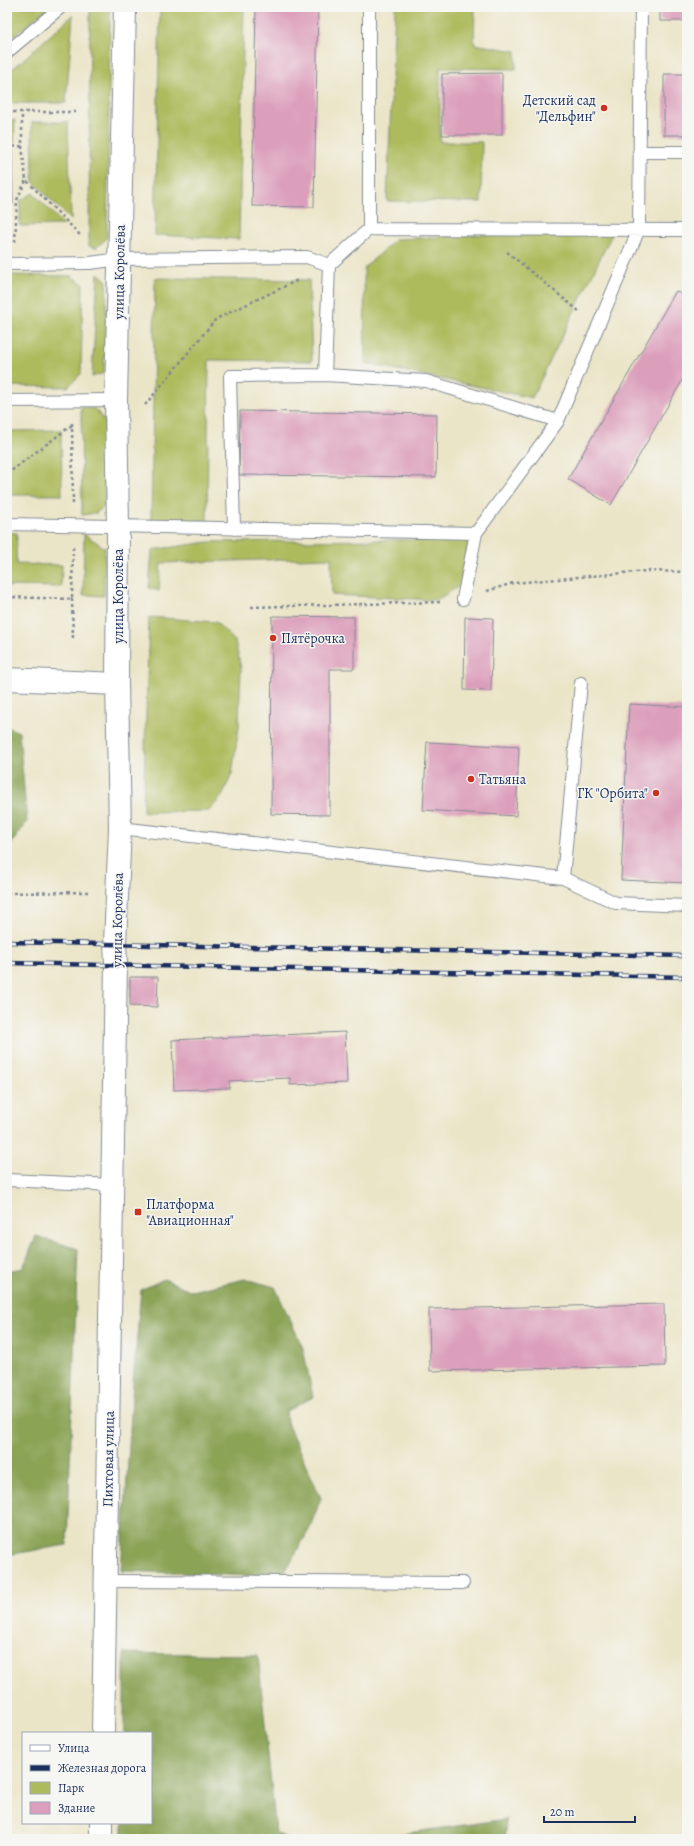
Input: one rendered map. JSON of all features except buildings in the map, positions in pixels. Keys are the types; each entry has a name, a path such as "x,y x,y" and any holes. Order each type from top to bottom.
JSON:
{"street":[{"name":"улица Королёва","path":"113,1185 115,943 120,828 117,684 118,527 116,400 125,7"},
{"path":"7,679 117,684"},
{"name":"Пихтовая улица","path":"103,1732 113,1185"},
{"path":"101,1824 101,1839"}],"lane":[{"path":"7,52 61,7"},
{"path":"369,7 369,229"},
{"path":"462,599 476,533 558,421 639,229 641,7"},
{"path":"639,152 687,152"},
{"path":"325,375 329,265 369,229 687,230"},
{"path":"7,264 90,263 120,260 307,257 329,265"},
{"path":"234,529 230,376 325,375 426,381 558,421"},
{"path":"7,401 116,400"},
{"path":"7,524 476,533"},
{"path":"563,878 581,683"},
{"path":"120,828 563,878 616,903 687,906"},
{"path":"7,1180 113,1185"},
{"path":"106,1581 463,1583"}],"path":[{"path":"7,112 79,112"},
{"path":"14,244 17,200 26,180 22,146 22,112"},
{"path":"7,147 22,146"},
{"path":"26,180 81,236"},
{"path":"478,229 598,326"},
{"path":"145,405 216,319 329,265"},
{"path":"7,474 72,424"},
{"path":"72,599 73,640"},
{"path":"7,893 88,892"}],"green space":[{"path":"7,7 49,7 7,41"},
{"path":"90,7 110,7 107,238 96,248 89,246"},
{"path":"160,7 244,7 239,239 155,235"},
{"path":"395,7 475,7 474,44 516,51 516,69 440,68 440,142 482,142 481,202 387,201"},
{"path":"73,15 66,103 7,103 7,74"},
{"path":"7,120 15,120 14,144 7,144"},
{"path":"32,122 68,122 71,220 33,182"},
{"path":"33,193 64,225 20,226 20,201"},
{"path":"615,228 532,398 365,363 364,268 396,239"},
{"path":"98,273 107,281 104,373 92,377"},
{"path":"7,275 71,276 83,284 81,374 68,387 7,386"},
{"path":"155,278 309,280 312,361 209,360 207,521 151,520"},
{"path":"81,407 95,409 105,421 104,507 96,513 82,515"},
{"path":"61,430 62,495 7,495 7,431"},
{"path":"7,532 17,533 16,564 62,565 61,587 7,586"},
{"path":"84,534 105,548 104,596 83,595"},
{"path":"469,539 460,586 436,600 332,595 331,558 161,563 159,591 149,588 152,550 208,542"},
{"path":"149,617 216,622 235,641 241,668 239,726 232,774 222,796 209,811 143,812"},
{"path":"7,727 19,732 27,822 7,850"},
{"path":"36,1236 78,1249 67,1545 7,1555 7,1271 23,1268"},
{"path":"164,1279 192,1291 245,1279 275,1287 303,1348 313,1397 286,1411 287,1423 321,1498 309,1530 282,1577 121,1571 133,1383 141,1290"},
{"path":"124,1653 258,1655 276,1833 289,1839 123,1839 123,1824 152,1824 152,1732 124,1732"},
{"path":"506,1819 505,1839 365,1839"}],"railway":[{"path":"7,942 687,956"},
{"path":"7,963 687,977"}],"place":[{"name":"Детский сад \"Дельфин\"","path":"604,108"},
{"name":"Пятёрочка","path":"273,638"},
{"name":"Татьяна","path":"471,779"},
{"name":"ГК \"Орбита\"","path":"656,793"},
{"name":"Платформа \"Авиационная\"","path":"138,1212"}]}
